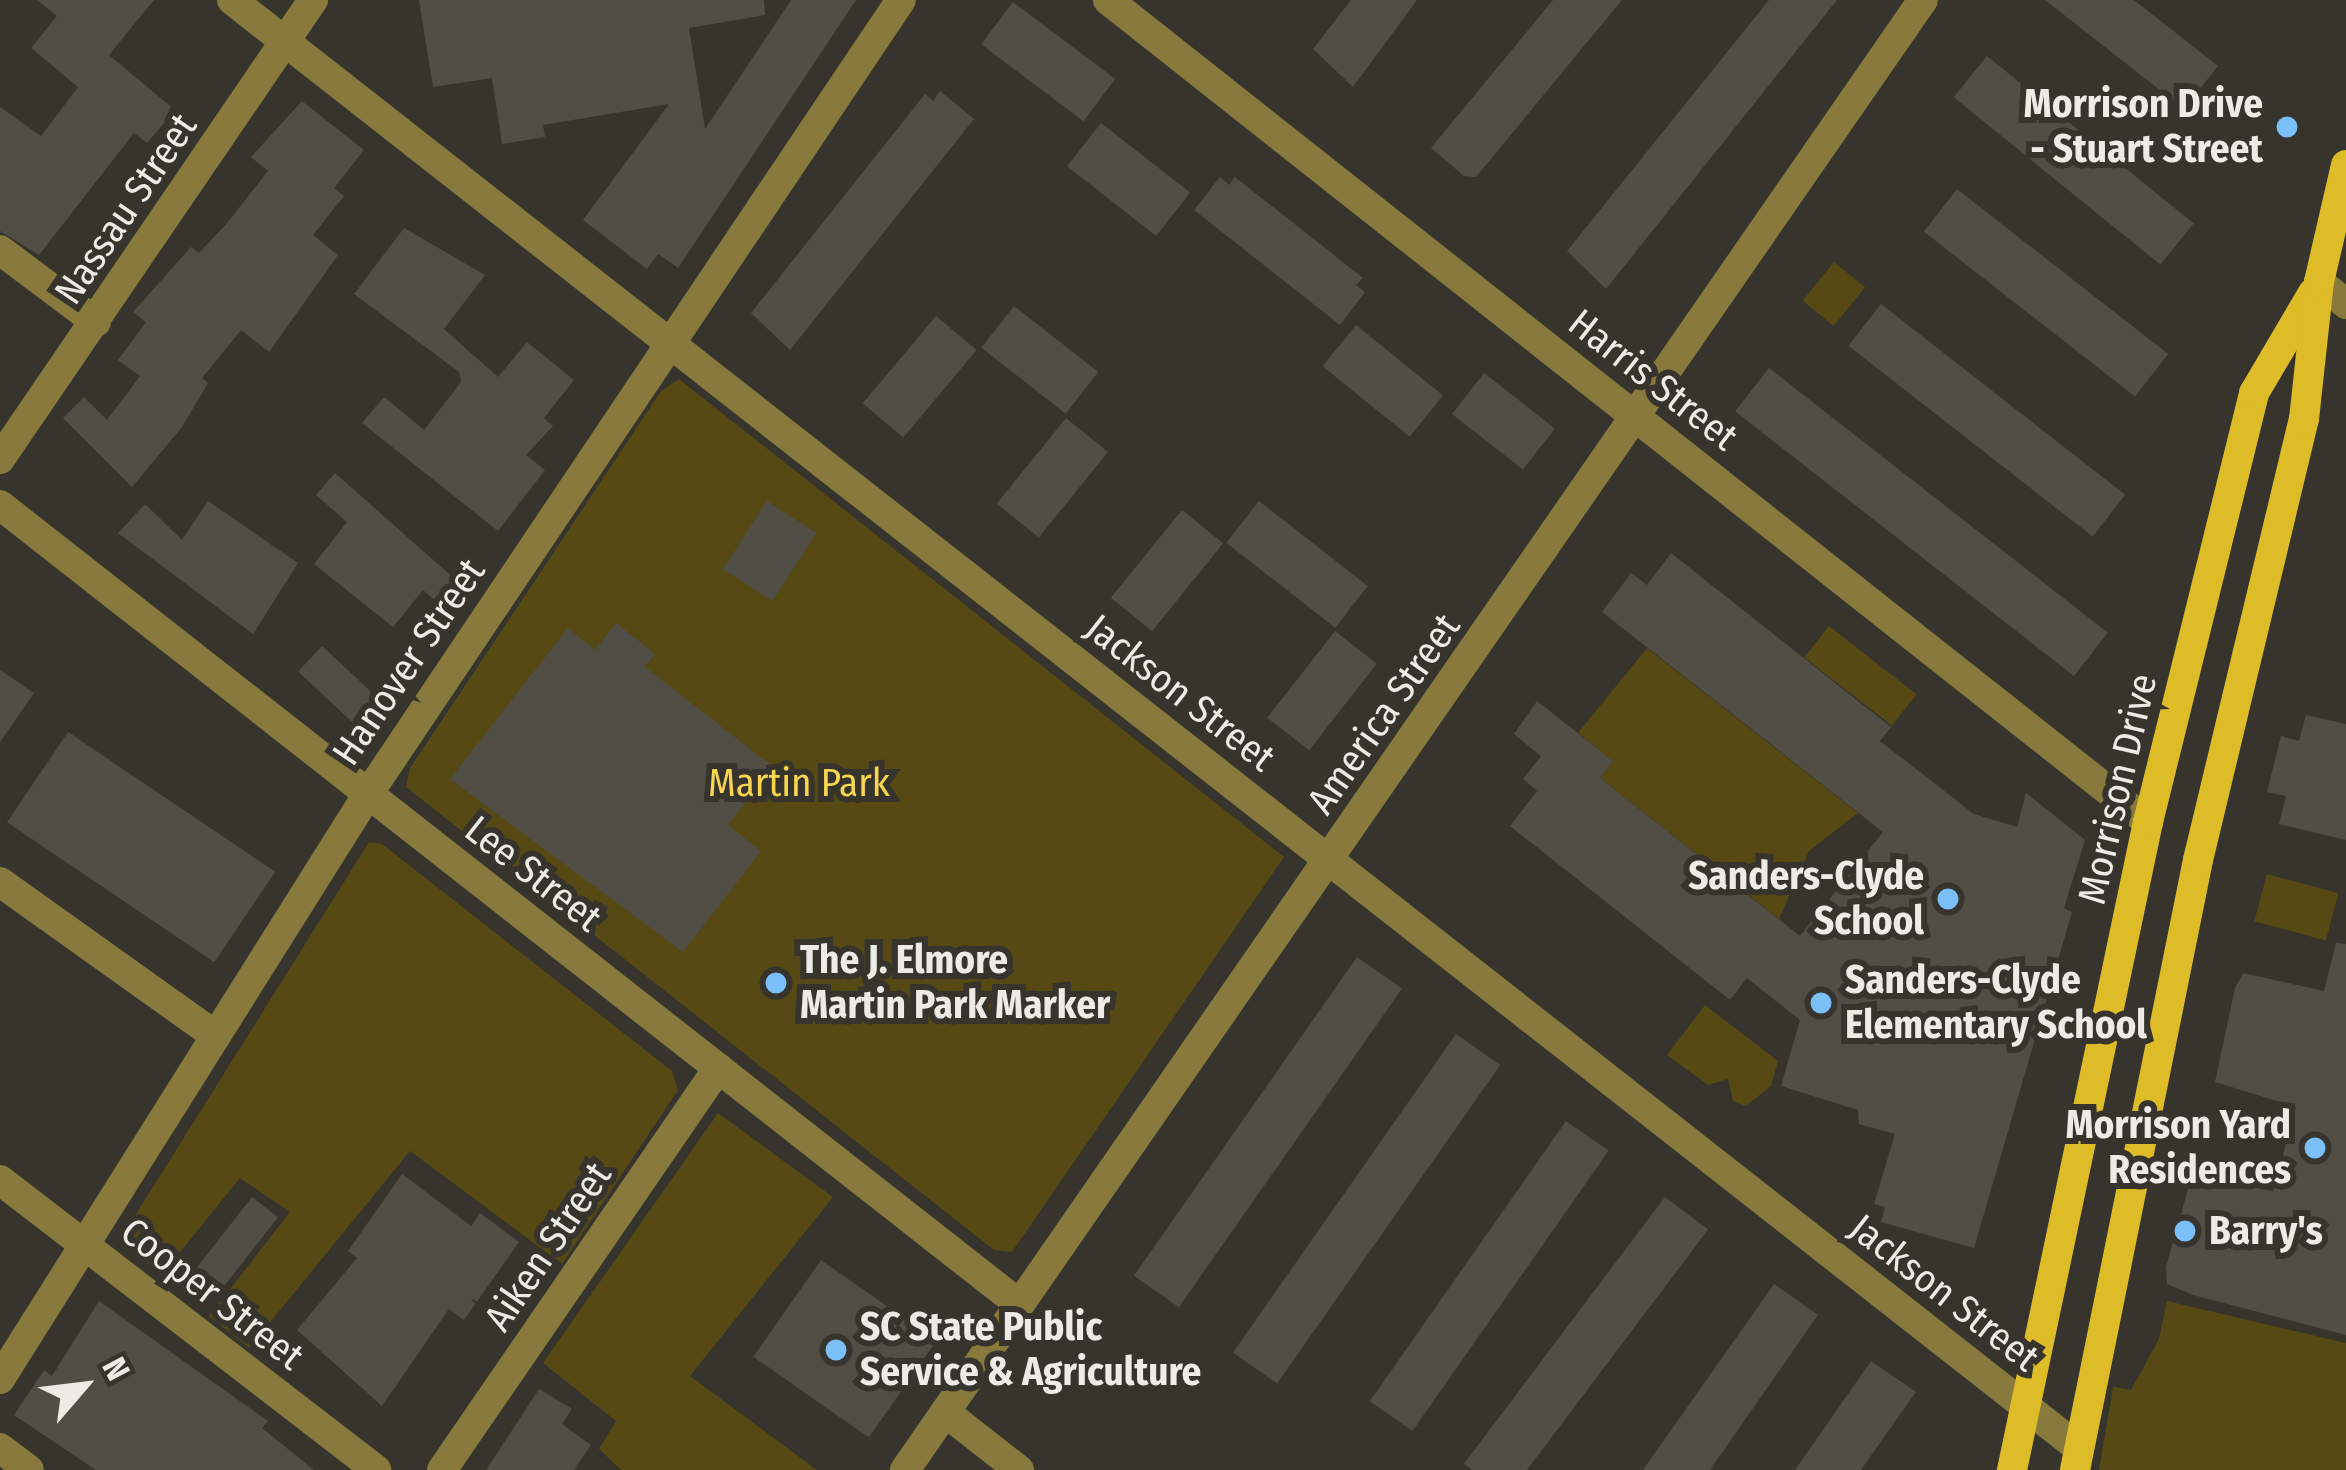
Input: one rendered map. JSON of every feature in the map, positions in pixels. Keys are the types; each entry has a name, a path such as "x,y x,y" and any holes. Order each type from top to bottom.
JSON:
{"main road":[{"name":"Morrison Drive","path":"2077,1459 2198,860 2304,419 2319,283 2346,165"},
{"name":"Morrison Drive","path":"2012,1470 2148,822 2254,393 2319,283"}],"street":[{"name":"Jackson Street","path":"232,0 2026,1407 2077,1459"},
{"name":"Nassau Street","path":"0,459 313,0"},
{"name":"Hanover Street","path":"0,1379 88,1247 368,794 901,0"},
{"name":"Harris Street","path":"1108,0 2148,822"},
{"name":"America Street","path":"905,1470 1923,0"},
{"path":"0,250 96,322"},
{"path":"2319,283 2346,304"},
{"name":"Lee Street","path":"0,505 1019,1304"},
{"path":"0,882 216,1036"},
{"name":"Aiken Street","path":"442,1470 718,1068"},
{"name":"Cooper Street","path":"0,1180 376,1470"},
{"path":"945,1412 1019,1470"},
{"path":"0,1448 29,1470"}],"green space":[{"path":"1834,262 1865,287 1834,326 1803,301"},
{"name":"Martin Park","path":"679,379 1284,857 1012,1252 994,1250 406,787 410,768 661,391"},
{"path":"1829,626 1916,694 1892,726 1804,658"},
{"path":"1647,648 1858,813 1809,851 1779,919 1600,778 1613,761 1578,733"},
{"path":"369,842 382,844 672,1071 678,1090 562,1264 410,1151 249,1348 209,1316 290,1212 240,1178 160,1277 121,1238"},
{"path":"2267,874 2338,893 2326,940 2254,921"},
{"path":"1705,1005 1778,1061 1771,1086 1746,1106 1733,1101 1728,1079 1708,1085 1667,1055"},
{"path":"718,1113 833,1197 690,1376 817,1470 621,1470 599,1449 616,1421 543,1363"},
{"path":"2167,1301 2346,1343 2346,1470 2099,1470 2113,1387 2131,1390 2159,1339"}],"building":[{"path":"37,0 154,0 109,55 175,110 147,143 134,133 39,255 0,231 0,107 41,136 78,87 31,48 57,16"},
{"path":"419,0 764,0 765,15 689,28 705,129 791,0 856,0 678,268 658,254 647,269 583,220 669,104 543,125 545,137 502,144 492,78 433,87"},
{"path":"1351,0 1417,0 1353,87 1313,49"},
{"path":"1553,0 1622,0 1476,177 1464,176 1431,148"},
{"path":"1769,0 1837,0 1606,289 1567,251"},
{"path":"2045,0 2134,0 2218,66 2184,109"},
{"path":"1013,2 1115,79 1083,121 981,44"},
{"path":"1987,56 2194,223 2160,265 1954,97"},
{"path":"940,91 974,119 790,350 751,313 925,94 933,101"},
{"path":"302,101 364,150 334,188 344,196 313,235 338,255 269,352 241,330 202,378 208,383 182,427 132,487 63,418 84,397 107,420 140,376 118,360 146,322 133,312 191,247 199,253 228,222 268,171 251,157"},
{"path":"1101,123 1190,193 1156,236 1067,166"},
{"path":"1220,177 1229,185 1235,177 1363,278 1356,285 1365,292 1340,325 1194,210"},
{"path":"1957,189 2168,354 2135,397 1924,232"},
{"path":"404,228 485,275 444,329 498,377 527,342 574,380 544,418 553,426 526,455 545,470 498,531 362,423 384,397 424,430 461,382 459,372 354,294"},
{"path":"1881,304 2125,495 2093,537 1848,346"},
{"path":"1014,306 1098,372 1066,414 981,348"},
{"path":"936,316 977,350 903,437 863,403"},
{"path":"1356,325 1443,395 1410,437 1323,366"},
{"path":"1769,368 2108,633 2074,676 1735,411"},
{"path":"1484,373 1555,428 1523,469 1452,414"},
{"path":"1066,418 1108,452 1039,537 997,503"},
{"path":"335,473 457,581 438,603 423,590 393,627 314,564 347,522 316,495"},
{"path":"208,501 298,563 253,634 118,533 145,504 182,540"},
{"path":"767,501 816,533 772,601 723,569"},
{"path":"1259,501 1368,586 1335,628 1226,543"},
{"path":"1182,510 1223,543 1152,631 1111,598"},
{"name":"Sanders-Clyde School","path":"1671,553 1891,727 1880,741 1974,814 2017,827 2026,793 2085,840 2064,908 2072,912 1974,1248 1881,1222 1885,1207 1874,1204 1895,1134 1859,1124 1858,1110 1781,1086 1800,1020 1747,978 1730,1000 1510,826 1537,791 1523,779 1541,756 1514,734 1537,701 1613,761 1600,778 1800,936 1883,832 1602,612 1631,573 1647,585"},
{"path":"616,623 655,654 645,667 773,767 728,825 761,851 683,952 450,779 568,628 595,650"},
{"path":"1335,631 1377,664 1309,750 1267,718"},
{"path":"322,646 383,703 359,728 298,672"},
{"path":"0,670 34,693 0,742"},
{"path":"2306,715 2346,724 2346,840 2279,824 2286,796 2267,792 2281,736 2299,741"},
{"path":"68,732 275,872 214,962 7,822"},
{"name":"Morrison Yard Residences","path":"2336,943 2346,944 2346,1335 2193,1295 2167,1284 2166,1267 2192,1175 2273,1191 2296,1107 2215,1082 2235,988 2243,973 2324,991"},
{"path":"1357,957 1402,989 1179,1307 1134,1276"},
{"path":"1456,1034 1500,1065 1277,1384 1233,1353"},
{"path":"1566,1121 1609,1151 1412,1431 1370,1401"},
{"path":"402,1174 471,1226 480,1213 519,1242 464,1320 449,1309 382,1406 297,1330 357,1258 348,1251"},
{"path":"252,1197 278,1217 221,1291 195,1270"},
{"path":"1665,1197 1708,1229 1527,1470 1472,1470 1464,1464"},
{"path":"821,1260 937,1341 869,1438 753,1357"},
{"path":"1774,1284 1818,1315 1710,1470 1643,1470"},
{"path":"99,1301 268,1421 262,1428 314,1470 96,1470 14,1415 44,1370 52,1376"},
{"path":"1871,1361 1916,1392 1861,1470 1795,1470"},
{"path":"539,1389 572,1409 562,1424 591,1445 574,1470 486,1470"}],"place":[{"name":"Morrison Drive - Stuart Street","path":"2287,127"},
{"name":"Sanders-Clyde School","path":"1948,899"},
{"name":"The J. Elmore Martin Park Marker","path":"776,983"},
{"name":"Sanders-Clyde Elementary School","path":"1821,1003"},
{"name":"Morrison Yard Residences","path":"2315,1148"},
{"name":"Barry's","path":"2185,1231"},
{"name":"SC State Public Service & Agriculture","path":"836,1350"}]}
